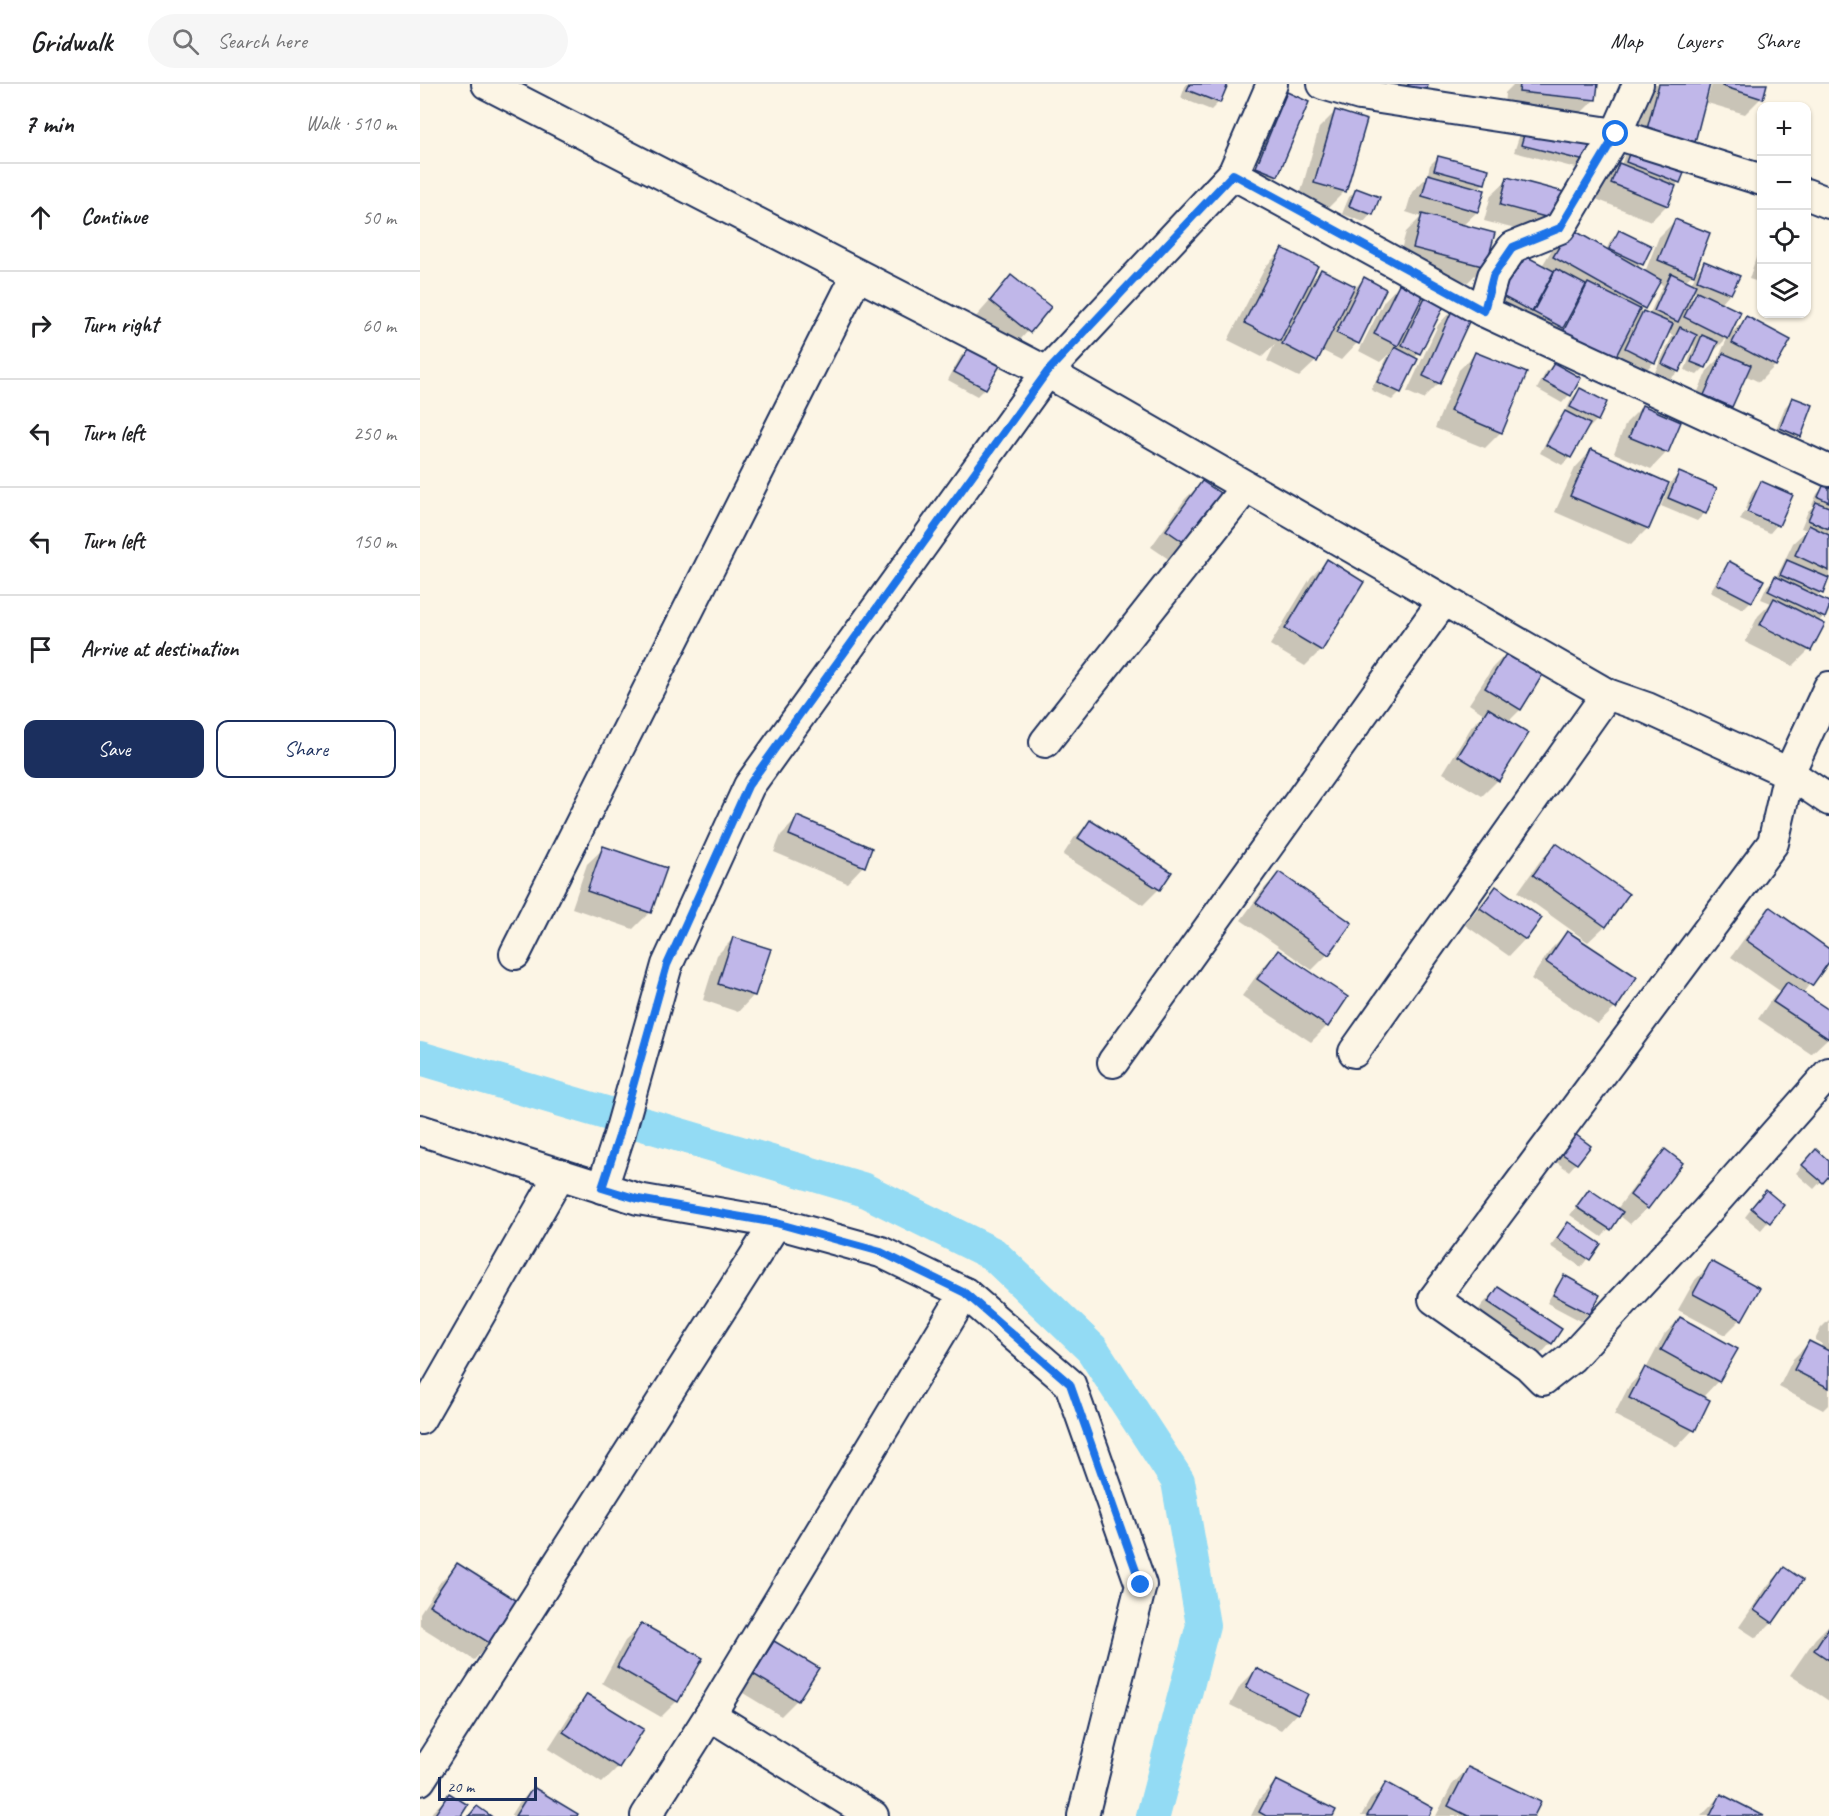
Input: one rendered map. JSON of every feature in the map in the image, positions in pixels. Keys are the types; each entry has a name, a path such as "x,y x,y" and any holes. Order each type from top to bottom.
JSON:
{"street":[{"path":"487,84 1047,372 1607,694 1647,708 1789,773 1829,800"},
{"path":"602,1188 667,965 748,786 1047,372 1233,174 1272,84"},
{"path":"1323,84 1360,95 1616,134 1757,179"},
{"path":"1484,311 1493,276 1513,247 1560,228 1616,134 1638,84"},
{"path":"1233,174 1484,311 1829,471"},
{"path":"1811,196 1829,203"},
{"path":"515,954 857,275"},
{"path":"1045,742 1246,487"},
{"path":"1113,1062 1444,600"},
{"path":"1829,687 1789,773 1773,843 1434,1299 1528,1365 1543,1380 1571,1358 1706,1212 1829,1073"},
{"path":"1354,1052 1607,694"},
{"path":"420,1130 638,1199 776,1223 881,1252 965,1293 1070,1384 1141,1585 1083,1816"},
{"path":"420,1419 560,1174"},
{"path":"420,1780 776,1223"},
{"path":"646,1816 710,1715 965,1293"},
{"path":"710,1715 873,1816"}],"building":[{"path":"1190,84 1228,84 1220,103 1187,90"},
{"path":"1408,84 1428,84 1427,90 1408,86"},
{"path":"1520,84 1598,84 1596,100 1519,92"},
{"path":"1659,84 1710,84 1695,142 1647,129"},
{"path":"1723,84 1767,84 1763,99 1722,86"},
{"path":"1287,92 1309,102 1278,176 1256,167"},
{"path":"1335,110 1367,120 1346,192 1314,183"},
{"path":"1526,128 1590,144 1585,161 1521,145"},
{"path":"1632,146 1686,168 1680,183 1626,162"},
{"path":"1438,156 1489,169 1485,184 1434,170"},
{"path":"1619,163 1676,186 1668,206 1611,183"},
{"path":"1428,174 1485,190 1478,212 1422,196"},
{"path":"1507,177 1564,192 1557,220 1500,205"},
{"path":"1356,188 1380,197 1373,215 1349,206"},
{"path":"1422,214 1495,233 1486,267 1413,248"},
{"path":"1675,219 1710,233 1694,275 1658,260"},
{"path":"1570,228 1661,280 1645,309 1553,257"},
{"path":"1619,230 1652,246 1643,265 1609,249"},
{"path":"1282,248 1318,266 1280,341 1244,323"},
{"path":"1520,253 1554,271 1532,312 1498,294"},
{"path":"1704,261 1740,276 1731,294 1697,280"},
{"path":"1321,269 1355,286 1317,362 1282,344"},
{"path":"1556,269 1586,285 1563,328 1533,312"},
{"path":"1671,273 1696,285 1678,322 1654,311"},
{"path":"1011,275 1051,307 1030,333 990,301"},
{"path":"1364,277 1386,289 1359,344 1336,333"},
{"path":"1400,282 1424,294 1398,346 1374,334"},
{"path":"1588,283 1640,309 1615,358 1563,332"},
{"path":"1428,291 1447,300 1420,354 1402,345"},
{"path":"1697,291 1741,312 1728,339 1684,317"},
{"path":"1454,306 1472,315 1440,384 1423,376"},
{"path":"1643,311 1673,324 1655,363 1625,348"},
{"path":"1746,316 1791,340 1776,366 1732,343"},
{"path":"1680,327 1697,335 1679,372 1662,364"},
{"path":"1702,335 1718,342 1706,368 1691,362"},
{"path":"969,347 1001,364 986,389 954,372"},
{"path":"1395,347 1418,359 1401,393 1377,382"},
{"path":"1475,352 1527,373 1502,433 1450,411"},
{"path":"1723,353 1751,365 1732,407 1704,395"},
{"path":"1554,363 1581,378 1571,396 1543,381"},
{"path":"1580,388 1607,402 1598,421 1570,407"},
{"path":"1792,397 1813,405 1801,437 1780,428"},
{"path":"1642,405 1681,422 1668,453 1629,437"},
{"path":"1565,411 1590,424 1571,458 1546,445"},
{"path":"1591,449 1669,483 1649,529 1570,496"},
{"path":"1679,472 1717,488 1706,514 1668,498"},
{"path":"1202,481 1223,495 1188,545 1166,530"},
{"path":"1761,481 1793,495 1779,526 1747,512"},
{"path":"1824,484 1829,487 1829,502 1818,497"},
{"path":"1816,502 1829,507 1829,529 1808,520"},
{"path":"1809,525 1829,535 1829,571 1795,555"},
{"path":"1327,559 1364,582 1322,651 1285,629"},
{"path":"1787,560 1829,578 1823,594 1780,575"},
{"path":"1729,561 1764,580 1752,602 1717,584"},
{"path":"1775,576 1829,602 1825,618 1768,591"},
{"path":"1774,598 1825,624 1811,651 1760,625"},
{"path":"1509,649 1545,671 1521,710 1485,688"},
{"path":"1488,708 1529,733 1499,781 1458,756"},
{"path":"797,816 872,848 865,867 789,835"},
{"path":"1090,820 1172,872 1160,890 1078,838"},
{"path":"1556,843 1629,894 1606,927 1533,875"},
{"path":"603,846 667,868 651,913 587,891"},
{"path":"1279,872 1352,923 1329,955 1256,903"},
{"path":"1496,886 1542,918 1526,940 1480,908"},
{"path":"1770,907 1829,949 1829,962 1812,986 1746,940"},
{"path":"1567,931 1637,977 1616,1009 1546,962"},
{"path":"733,937 771,949 755,996 718,984"},
{"path":"1278,950 1348,997 1328,1027 1257,979"},
{"path":"1787,982 1829,1010 1829,1039 1773,1002"},
{"path":"1575,1134 1591,1146 1577,1164 1561,1153"},
{"path":"1665,1149 1683,1163 1648,1209 1630,1195"},
{"path":"1816,1149 1829,1161 1829,1176 1823,1183 1802,1165"},
{"path":"1589,1189 1623,1212 1611,1230 1576,1207"},
{"path":"1766,1190 1784,1205 1770,1223 1751,1208"},
{"path":"1568,1222 1601,1244 1590,1260 1557,1238"},
{"path":"1711,1261 1760,1288 1742,1320 1693,1294"},
{"path":"1564,1275 1600,1295 1590,1314 1553,1295"},
{"path":"1498,1287 1562,1329 1552,1344 1488,1302"},
{"path":"1680,1317 1738,1349 1719,1382 1661,1350"},
{"path":"1809,1341 1829,1351 1829,1388 1794,1370"},
{"path":"1645,1367 1710,1400 1695,1431 1629,1398"},
{"path":"457,1563 519,1602 491,1644 429,1605"},
{"path":"1784,1567 1803,1580 1773,1623 1754,1610"},
{"path":"641,1623 703,1658 678,1702 617,1667"},
{"path":"1829,1627 1829,1660 1814,1650"},
{"path":"774,1641 819,1668 798,1701 753,1674"},
{"path":"1256,1668 1308,1694 1298,1714 1246,1688"},
{"path":"587,1694 644,1729 619,1768 563,1732"},
{"path":"1468,1767 1541,1802 1534,1816 1468,1816 1448,1806"},
{"path":"1276,1780 1336,1810 1333,1816 1266,1816 1259,1812"},
{"path":"1386,1782 1433,1808 1429,1816 1367,1816"},
{"path":"533,1787 578,1814 577,1816 515,1816"},
{"path":"449,1793 468,1805 461,1816 434,1816"},
{"path":"1721,1794 1764,1816 1710,1816"},
{"path":"477,1806 491,1816 469,1816"}],"waterway":[{"path":"420,1058 862,1189 993,1254 1092,1349 1178,1481 1203,1625 1153,1816"}],"route":[{"path":"1141,1585 1070,1384 965,1293 881,1252 776,1223 638,1199 602,1188 667,965 748,786 1047,372 1233,174 1484,311 1493,276 1513,247 1560,228 1616,134"}]}
